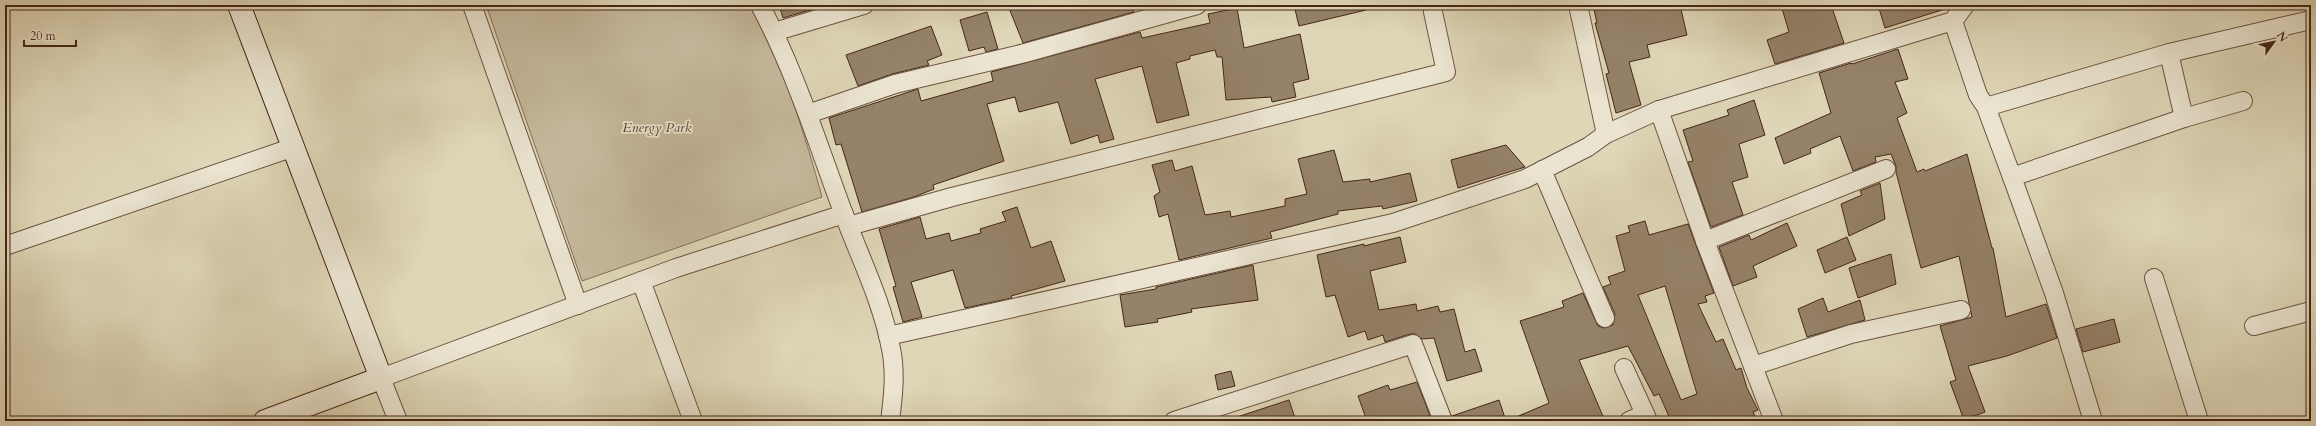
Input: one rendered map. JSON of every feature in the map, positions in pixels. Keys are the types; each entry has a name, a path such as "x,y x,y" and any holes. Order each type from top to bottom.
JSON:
{"street":[{"path":"239,5 398,421"},
{"path":"472,5 578,304"},
{"path":"760,5 774,32 808,114 846,220 878,300 891,350 893,391 890,421"},
{"path":"774,32 864,5"},
{"path":"808,114 895,84 1025,53 1197,5"},
{"path":"1578,5 1606,134"},
{"path":"888,336 1393,223 1525,179 1606,134 1659,110 1953,21 1965,5"},
{"path":"265,421 641,281 846,220 952,197 1446,72 1433,12"},
{"path":"1986,107 2169,52 2311,20"},
{"path":"1953,21 1978,95 1986,107 2054,293 2093,421"},
{"path":"2169,52 2184,118"},
{"path":"2012,177 2184,118 2244,101"},
{"path":"1659,110 1705,241 1774,421"},
{"path":"5,246 294,147"},
{"path":"1705,241 1886,168"},
{"path":"1542,170 1605,318"},
{"path":"2154,278 2199,421"},
{"path":"641,281 693,421"},
{"path":"1752,366 1851,334 1961,310"},
{"path":"2254,326 2311,311"},
{"path":"1174,421 1413,344 1443,421"},
{"path":"1624,368 1647,418 1629,421"}],"green space":[{"name":"Energy Park","path":"486,5 749,5 761,27 792,98 822,197 582,281"}],"building":[{"path":"779,5 827,5 783,18"},
{"path":"1016,5 1133,5 1134,12 1023,43 1009,8"},
{"path":"1294,5 1365,5 1366,10 1299,26"},
{"path":"1593,5 1680,5 1687,35 1647,45 1650,57 1629,62 1641,105 1616,113 1606,74 1609,73 1595,23 1597,23"},
{"path":"1781,5 1831,5 1844,43 1775,64 1767,40 1789,32"},
{"path":"1878,5 1948,5 1948,8 1885,28"},
{"path":"1237,8 1244,48 1300,34 1309,79 1293,83 1296,97 1272,102 1271,97 1226,100 1222,57 1217,57 1215,50 1190,56 1190,59 1176,63 1189,115 1157,123 1142,66 1095,79 1114,139 1100,143 1098,135 1071,144 1058,102 1019,112 1015,97 987,104 1004,161 933,185 934,189 914,197 862,212 841,144 836,145 829,118 918,89 921,101 993,81 991,72 1140,32 1142,38 1210,23 1208,14"},
{"path":"987,12 998,49 986,52 984,47 969,51 960,20"},
{"path":"931,26 942,55 927,61 929,65 892,74 858,86 846,55"},
{"path":"1898,49 1908,79 1895,82 1907,113 1897,118 1917,172 1924,169 1925,171 1967,154 1993,248 2006,317 2046,304 2057,338 2007,356 1968,366 1985,412 1964,420 1950,382 1956,380 1940,326 1972,317 1959,256 1921,268 1896,172 1896,166 1891,154 1875,157 1876,162 1853,171 1840,136 1810,149 1811,153 1784,164 1775,138 1831,113 1819,73"},
{"path":"1754,100 1765,135 1739,144 1748,177 1732,182 1743,215 1711,227 1688,162 1693,161 1683,130 1729,115 1727,110"},
{"path":"1506,145 1525,167 1458,188 1451,160"},
{"path":"1334,150 1343,182 1370,179 1370,182 1410,173 1417,201 1383,209 1382,206 1338,211 1338,214 1270,232 1272,238 1179,260 1168,214 1159,217 1154,196 1160,192 1152,165 1172,160 1175,171 1192,166 1205,215 1230,211 1231,217 1285,206 1285,199 1307,194 1298,159"},
{"path":"1880,183 1885,219 1849,236 1841,204 1862,195 1860,191"},
{"path":"1017,207 1031,248 1051,241 1065,281 1011,296 1012,298 965,308 953,270 911,282 922,317 903,322 893,287 896,286 879,229 920,217 926,239 949,233 951,241 981,233 980,229 1006,221 1002,212"},
{"path":"1645,221 1649,235 1688,224 1714,293 1705,296 1707,302 1698,304 1716,342 1723,339 1736,370 1741,368 1747,388 1758,410 1753,412 1757,421 1671,421 1659,394 1654,396 1628,346 1579,360 1605,421 1507,421 1549,403 1520,321 1564,307 1562,301 1583,293 1598,326 1604,328 1613,325 1615,314 1603,287 1611,284 1608,277 1625,271 1616,236 1630,232 1628,226","holes":["1665,286 1697,394 1681,400 1638,295"]},
{"path":"1787,223 1797,246 1753,266 1757,277 1733,286 1719,247 1749,235 1751,240"},
{"path":"1400,237 1406,262 1370,271 1379,310 1416,304 1417,311 1438,306 1440,312 1454,309 1465,352 1475,349 1482,371 1447,381 1434,338 1422,339 1415,334 1410,334 1385,342 1383,335 1368,340 1365,331 1348,337 1335,295 1326,297 1317,255"},
{"path":"1847,237 1856,260 1825,273 1817,250"},
{"path":"1891,254 1896,284 1858,298 1849,268"},
{"path":"1253,265 1258,300 1191,309 1192,312 1157,319 1158,322 1125,327 1120,295 1156,289 1156,287"},
{"path":"1823,298 1828,312 1860,300 1865,320 1807,337 1798,309"},
{"path":"2114,319 2120,342 2083,352 2076,329"},
{"path":"1231,371 1235,386 1218,390 1215,375"},
{"path":"1417,382 1432,421 1367,421 1358,396 1388,385 1390,390"},
{"path":"1289,400 1296,421 1234,421 1234,418"},
{"path":"1499,400 1505,418 1496,421 1453,421 1452,416"}]}
